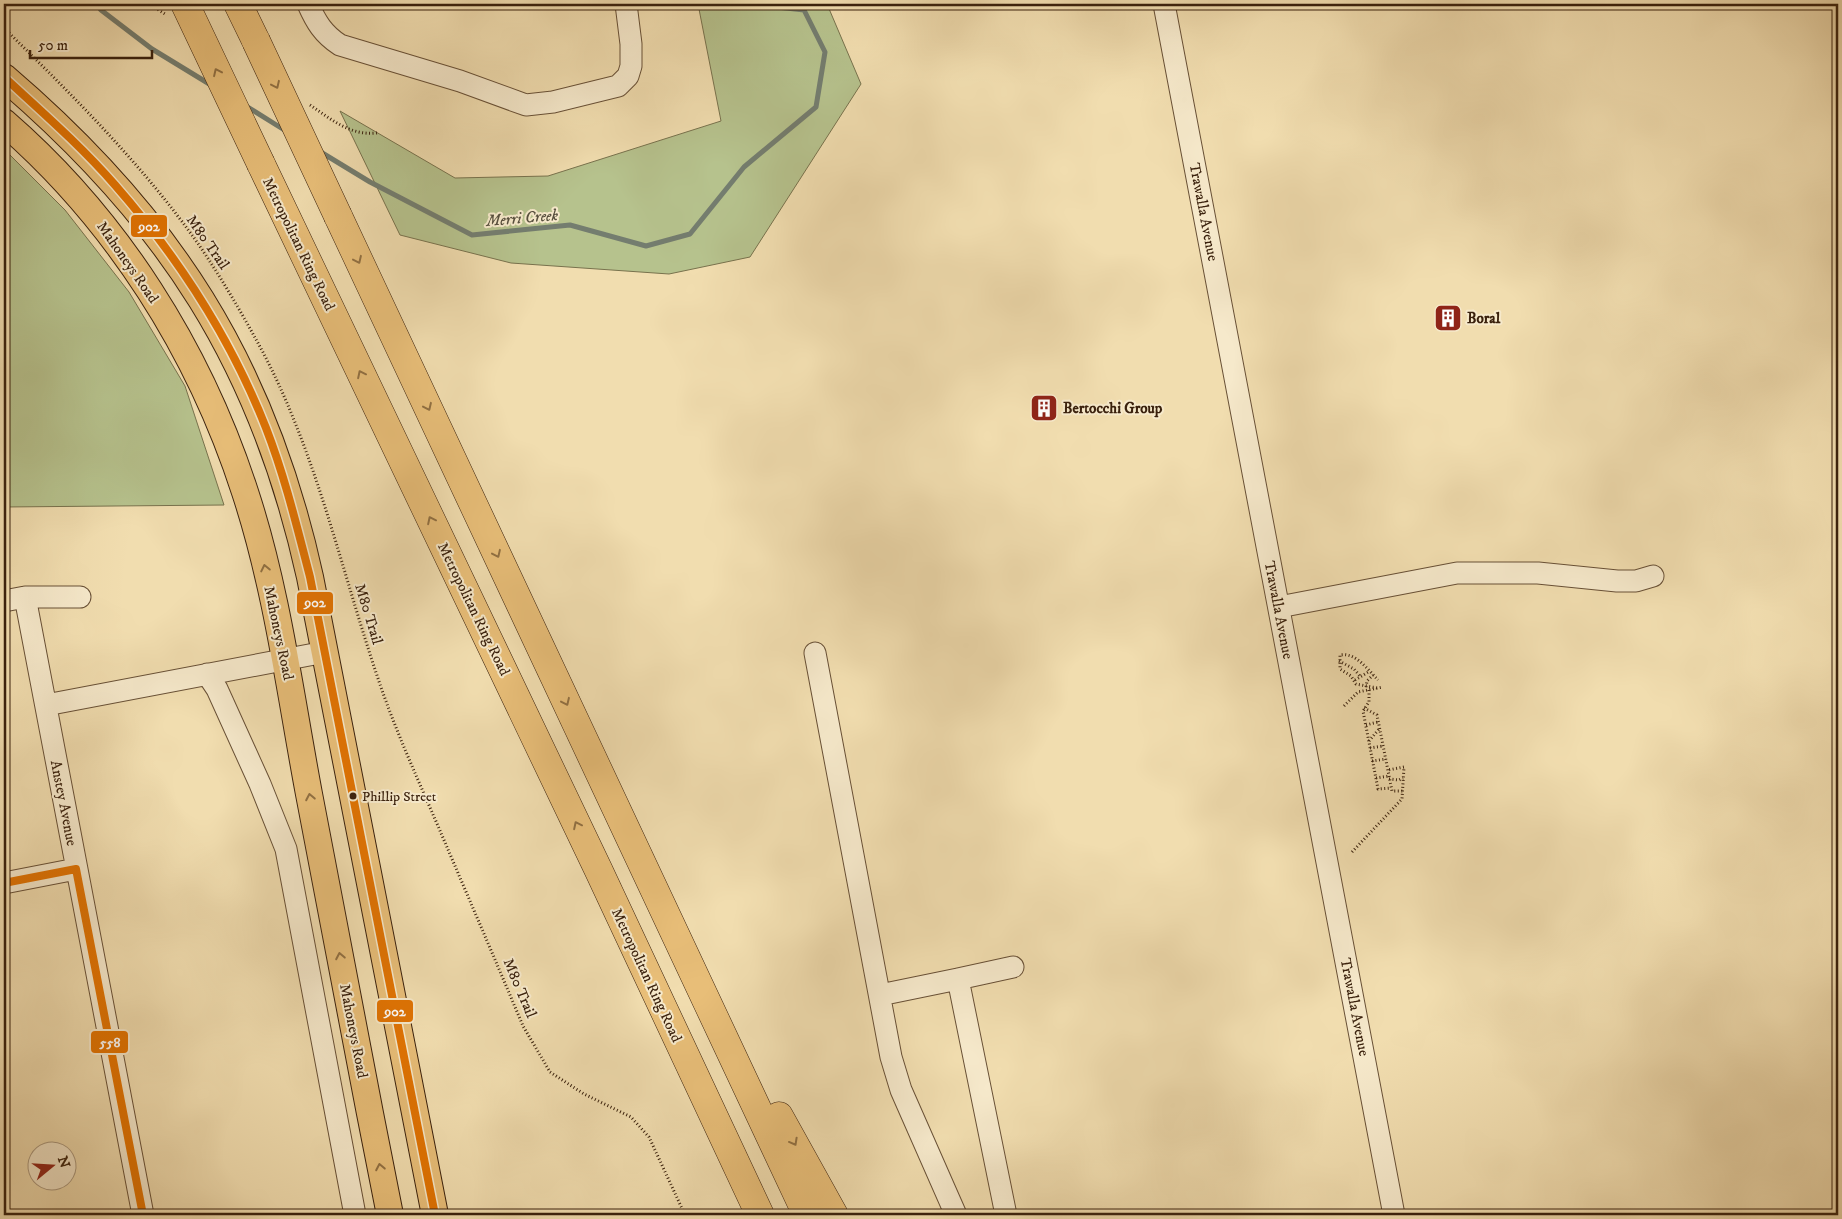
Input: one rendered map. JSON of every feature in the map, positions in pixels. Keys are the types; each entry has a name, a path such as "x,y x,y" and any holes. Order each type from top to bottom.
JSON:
{"highway":[{"name":"Metropolitan Ring Road","path":"185,4 598,869 760,1215"},
{"path":"238,4 807,1215"},
{"path":"598,869 739,1215"},
{"path":"659,901 834,1215"}],"main road":[{"path":"4,77 59,125 130,200 165,244 216,322 258,406 280,463 298,523 325,652 435,1215"},
{"name":"Mahoneys Road","path":"4,122 56,173 118,245 170,324 200,379 225,436 245,492 260,542 285,660 390,1215"}],"street":[{"path":"308,4 318,26 326,36 340,45 460,81 526,105 563,100 618,86 628,76 631,66 631,44 626,4"},
{"name":"Trawalla Avenue","path":"1164,4 1394,1215"},
{"path":"1279,607 1458,573 1538,572 1617,581 1636,581 1653,576"},
{"path":"4,601 25,596 80,597"},
{"name":"Anstey Avenue","path":"25,596 142,1215"},
{"path":"46,705 325,652"},
{"path":"815,653 891,1057 901,1090 956,1215"},
{"path":"207,674 217,690 256,775 286,849 355,1215"},
{"path":"4,883 76,869"},
{"path":"880,995 1014,968"},
{"path":"958,979 1006,1215"}],"path":[{"name":"M80 Trail","path":"4,28 62,85 145,176 198,244 260,346 305,444 392,720 523,1026 550,1072 584,1094 631,1118 649,1137 685,1215"},
{"path":"1367,689 1356,684 1355,680 1340,668 1340,655 1344,654 1356,660 1378,680"},
{"path":"1352,668 1356,660"},
{"path":"1339,661 1352,668 1360,676"},
{"path":"1355,680 1370,671"},
{"path":"1373,675 1367,689 1369,702 1363,711 1378,789 1391,788"},
{"path":"1344,706 1358,692 1383,687"},
{"path":"1364,708 1374,712 1378,722 1392,791 1403,791"},
{"path":"1366,725 1378,722"},
{"path":"1369,742 1380,728"},
{"path":"1370,748 1383,746"},
{"path":"1372,761 1386,759"},
{"path":"1352,852 1402,799 1404,767 1388,770"},
{"path":"1376,778 1389,777 1399,780 1404,777"}],"green space":[{"path":"698,4 827,4 861,84 750,257 669,274 511,263 400,235 340,111 455,178 548,176 721,121"},
{"path":"4,149 65,210 129,292 185,386 224,505 4,507"}],"waterway":[{"name":"Merri Creek","path":"97,4 101,10 152,49 211,85"},
{"name":"Merri Creek","path":"319,151 370,182 472,235 570,225 646,246 690,234 744,167 816,107 825,52 804,10 768,6 766,4"},
{"name":"Merri Creek","path":"246,106 286,131"}],"transit line":[{"name":"902","path":"4,77 89,157 138,212 160,241 201,300 237,363 273,446 310,577 435,1215"},
{"name":"558","path":"76,869 143,1215"},
{"name":"558","path":"4,883 76,869"}],"place":[{"name":"Boral","path":"1448,318"},
{"name":"Bertocchi Group","path":"1044,408"},
{"name":"Phillip Street","path":"353,796"}]}
